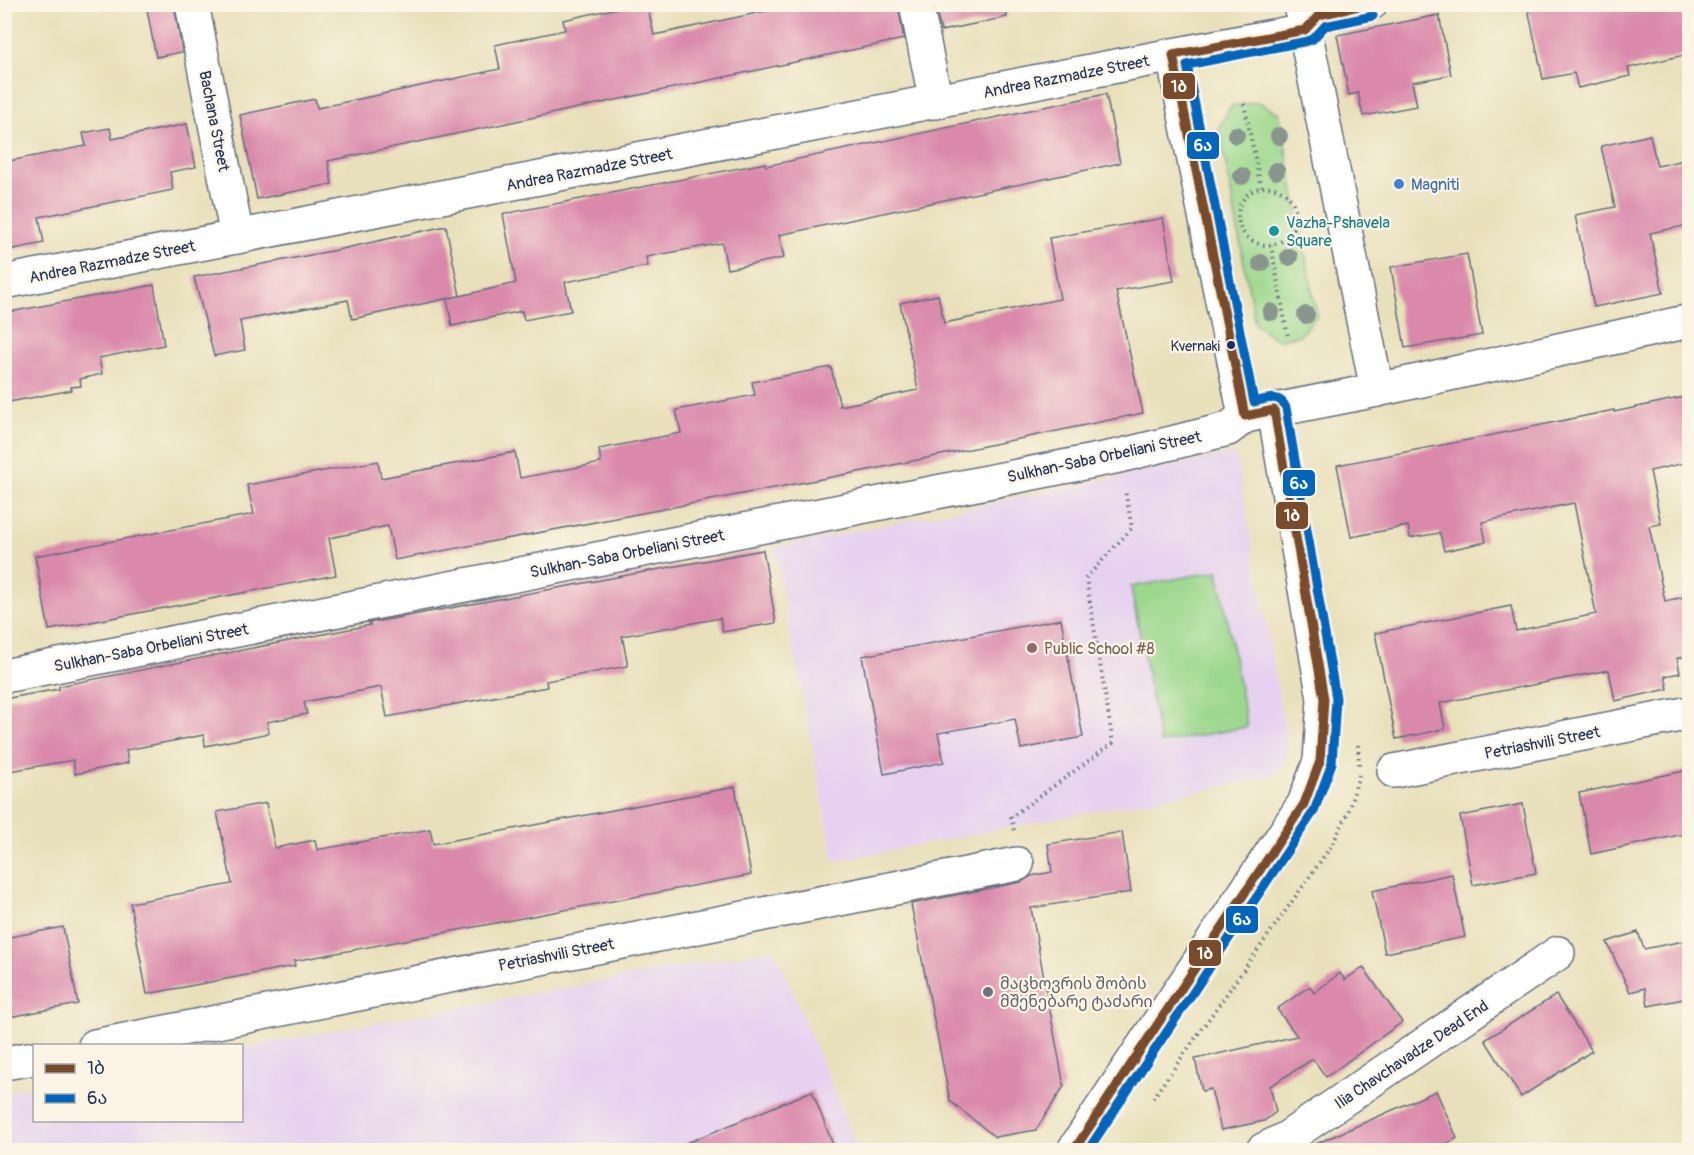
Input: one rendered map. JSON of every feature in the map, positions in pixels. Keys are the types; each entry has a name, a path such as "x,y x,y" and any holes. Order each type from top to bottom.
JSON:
{"street":[{"name":"Bachana Street","path":"192,4 237,237"},
{"path":"916,4 936,102"},
{"path":"1074,1150 1304,804 1320,761 1324,699 1259,413 1173,55 1303,17 1370,4"},
{"path":"1303,17 1377,390"},
{"name":"Andrea Razmadze Street","path":"4,282 1173,55"},
{"path":"1259,413 1377,390 1689,321"},
{"name":"Sulkhan-Saba Orbeliani Street","path":"4,676 1119,456 1228,429 1259,413"},
{"name":"Petriashvili Street","path":"1394,771 1689,713"},
{"name":"Petriashvili Street","path":"106,1044 1017,864"},
{"name":"Ilia Chavchavadze Dead End","path":"1263,1150 1287,1138 1558,953"},
{"path":"4,1064 33,1058"}],"path":[{"path":"1245,104 1261,187"},
{"path":"1261,187 1280,189 1288,195 1297,211 1295,227 1291,234 1278,243 1270,245 1254,242 1242,230 1239,222 1241,204 1245,196 1261,187"},
{"path":"1270,245 1288,338"},
{"path":"1017,864 1011,817 1113,743 1086,578 1132,528 1119,456"}],"shaded area":[{"name":"Public School #8","path":"1236,453 1288,747 1283,763 1272,777 834,861 774,548"},
{"path":"775,949 858,1150 5,1150 4,1092 33,1087 33,1122 243,1122 243,1048"}],"green space":[{"path":"1258,102 1279,113 1317,316 1300,335 1277,340 1255,324 1219,127 1231,106"},
{"path":"1218,571 1247,727 1160,743 1131,587"}],"building":[{"path":"146,4 174,4 182,52 156,57"},
{"path":"636,4 647,4 654,35 799,4 898,4 904,39 328,161 332,184 257,199 240,115 315,99 317,108 500,69 495,45 565,30 563,20"},
{"path":"935,4 1005,4 1007,17 941,31"},
{"path":"1527,4 1689,4 1689,54 1628,68 1630,76 1578,88 1574,73 1543,79"},
{"path":"1439,15 1451,75 1412,82 1417,106 1363,116 1358,93 1349,95 1337,35"},
{"path":"1106,94 1120,163 779,235 784,258 727,269 722,243 646,257 648,266 565,282 571,311 524,320 522,311 452,326 447,299 459,296 352,319 348,300 240,321 245,350 214,356 194,277 337,250 446,226 460,296 516,283 503,214 765,163 766,166"},
{"path":"187,124 196,167 170,172 173,190 39,217 44,243 4,251 4,162 86,146 83,133 110,128 112,139"},
{"path":"1650,135 1657,166 1689,159 1689,225 1650,233 1663,293 1594,307 1575,215 1615,207 1601,146"},
{"path":"1163,218 1174,281 1116,291 1143,413 874,469 395,560 388,526 329,538 336,575 49,630 35,556 254,514 247,485 378,461 381,478 515,452 520,478 601,463 599,449 681,433 676,410 755,395 752,382 831,367 840,406 918,390 900,303 938,295 944,323 1060,299 1049,238"},
{"path":"1467,254 1482,335 1405,348 1391,267"},
{"path":"154,285 164,345 99,358 102,374 80,379 81,386 71,387 72,390 4,403 4,313"},
{"path":"1689,396 1689,462 1650,471 1661,524 1649,526 1665,601 1689,596 1689,656 1677,658 1680,673 1665,676 1668,689 1615,701 1609,670 1440,703 1445,729 1396,739 1375,633 1511,606 1516,631 1596,614 1574,503 1482,522 1486,542 1444,551 1440,533 1410,538 1408,526 1351,537 1337,465"},
{"path":"763,550 776,623 723,632 720,618 622,636 628,666 546,681 547,687 387,717 381,687 304,702 307,714 267,722 269,733 205,746 204,735 126,750 128,763 75,774 73,760 4,772 4,699 59,689 59,686 370,625 369,623"},
{"path":"1061,619 1083,737 1021,749 1015,719 938,733 944,762 884,774 862,656"},
{"path":"1689,770 1689,833 1591,854 1579,793"},
{"path":"735,787 751,875 294,961 295,966 147,994 130,903 232,884 217,812 266,803 275,848 315,840 317,850 430,829 433,844"},
{"path":"1523,804 1536,873 1473,885 1460,816"},
{"name":"მაცხოვრის შობის მშენებარე ტაძარი","path":"1122,832 1131,892 1031,908 1064,1086 1036,1130 995,1137 950,1101 911,904 1021,882 1031,876 1052,872 1048,844"},
{"path":"1452,874 1465,937 1385,953 1372,891"},
{"path":"63,927 78,1004 4,1018 4,938"},
{"path":"1638,932 1644,949 1689,940 1689,998 1648,1006 1645,988 1630,992 1607,942"},
{"path":"1363,967 1402,1022 1326,1077 1313,1059 1270,1086 1276,1112 1264,1121 1221,1130 1211,1089 1202,1091 1195,1059 1297,1036 1277,1009 1310,986 1314,993 1340,973 1345,980"},
{"path":"1556,995 1592,1051 1521,1097 1485,1040"},
{"path":"812,1091 835,1150 670,1150"},
{"path":"1436,1091 1457,1138 1437,1150 1302,1150"}],"transit line":[{"name":"1ბ","path":"1074,1150 1304,804 1320,761 1324,699 1274,410 1245,416 1173,55 1305,30 1319,15 1368,4"},
{"name":"6ა","path":"1088,1150 1314,811 1332,763 1336,698 1286,408 1277,399 1254,402 1187,65 1308,41 1313,39 1325,26 1373,16"}],"place":[{"name":"Magniti","path":"1399,184"},
{"name":"Vazha-Pshavela Square","path":"1274,231"},
{"name":"Kvernaki","path":"1231,345"},
{"name":"Public School #8","path":"1032,648"},
{"name":"მაცხოვრის შობის მშენებარე ტაძარი","path":"988,992"}]}
